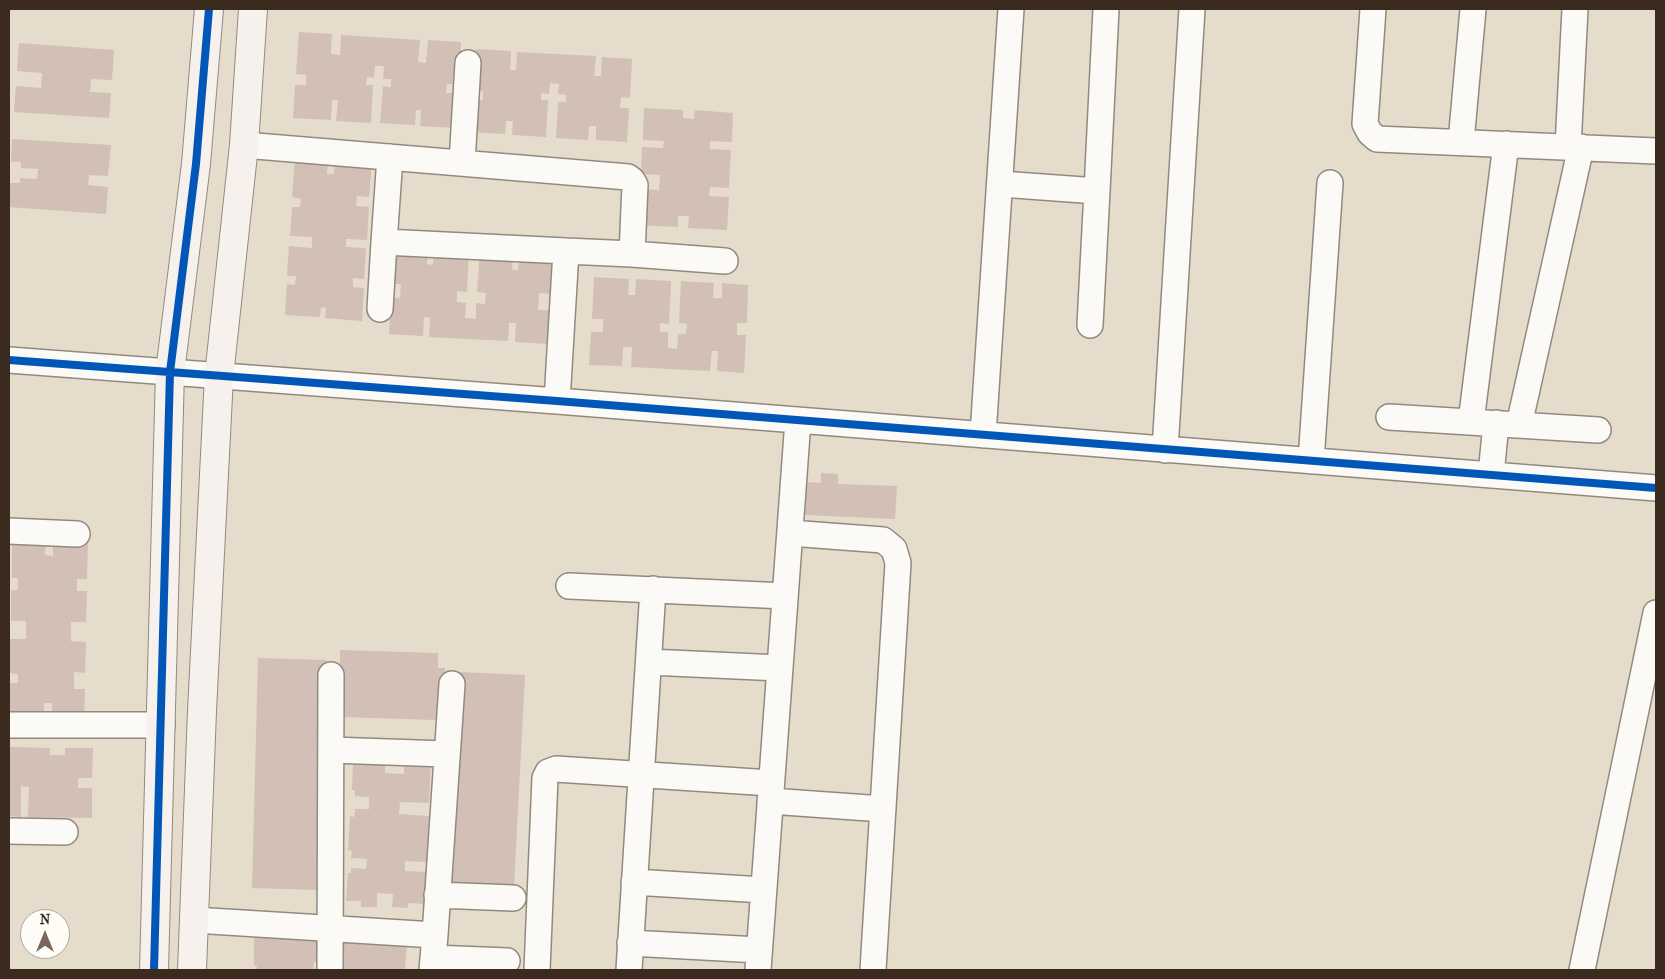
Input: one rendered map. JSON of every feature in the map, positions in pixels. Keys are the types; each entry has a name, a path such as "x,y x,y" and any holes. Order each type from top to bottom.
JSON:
{"street":[{"path":"154,970 170,372 196,164 209,9"},
{"path":"192,970 202,711 219,376 244,145 253,9"},
{"path":"983,436 1011,9"},
{"path":"1090,325 1106,9"},
{"path":"1165,450 1192,9"},
{"path":"1373,9 1365,124 1370,133 1377,138 1656,151"},
{"path":"1461,142 1473,9"},
{"path":"1492,475 1508,424 1575,147 1575,9"},
{"path":"462,163 468,63"},
{"path":"1471,422 1506,144"},
{"path":"244,145 628,177 634,185 632,254"},
{"path":"380,309 390,157"},
{"path":"1311,461 1330,183"},
{"path":"1001,184 1097,191"},
{"path":"384,242 725,260"},
{"path":"557,401 566,251"},
{"path":"9,360 557,401 1656,488"},
{"path":"1389,417 1598,430"},
{"path":"630,943 758,960 798,420"},
{"path":"9,530 77,534"},
{"path":"790,533 883,540 894,549 898,563 873,970"},
{"path":"569,586 785,596"},
{"path":"629,970 653,590"},
{"path":"1582,970 1656,613"},
{"path":"649,662 780,668"},
{"path":"330,970 331,675"},
{"path":"433,954 452,684"},
{"path":"9,725 162,725"},
{"path":"331,750 446,754"},
{"path":"537,970 545,778 548,772 556,769 641,774 883,809"},
{"path":"9,831 65,832"},
{"path":"634,882 764,890"},
{"path":"437,894 513,898"},
{"path":"194,920 331,929 433,954 507,961"}],"building":[{"path":"299,32 332,34 331,54 340,55 341,35 420,40 418,62 426,63 428,40 461,42 459,84 447,84 446,93 458,93 456,128 420,126 421,110 416,110 415,125 380,123 383,86 391,87 391,79 383,79 384,66 375,66 374,78 367,77 366,85 373,85 371,123 336,121 338,100 332,100 331,120 293,118 295,85 306,85 306,75 296,74"},
{"path":"19,43 114,50 112,80 91,79 90,92 111,93 109,118 14,112 16,86 41,88 42,73 17,71"},
{"path":"476,49 511,51 510,70 516,70 517,52 596,56 594,76 601,76 602,57 632,59 630,98 621,97 620,108 629,108 627,142 596,140 596,126 589,126 588,140 556,138 558,102 566,102 566,95 558,94 559,84 550,83 549,94 541,93 541,100 548,100 546,137 512,135 513,121 506,121 505,134 471,132 473,99 483,100 483,91 474,91"},
{"path":"644,108 683,110 683,118 694,119 695,110 733,113 732,142 710,141 710,149 731,150 729,188 710,187 709,196 729,197 727,230 688,228 689,216 678,216 678,227 638,225 640,189 659,190 660,175 641,174 642,147 663,148 664,141 643,140"},
{"path":"12,139 111,145 108,176 89,175 88,185 108,187 106,214 9,207 9,183 20,183 20,178 37,179 38,169 21,168 21,162 11,162"},
{"path":"295,158 328,160 327,174 334,174 335,160 372,163 369,197 357,196 356,206 369,207 367,240 346,239 346,247 366,248 364,279 353,278 353,287 364,288 362,321 325,318 326,308 321,307 320,317 285,315 287,284 295,285 296,276 287,276 289,246 312,248 312,237 290,236 292,207 300,207 301,199 292,197"},
{"path":"395,246 428,248 427,264 433,265 434,248 469,251 467,292 457,291 457,302 466,303 465,318 476,319 476,303 485,304 486,293 477,292 480,251 513,253 512,270 518,270 520,254 554,256 552,294 539,293 538,310 550,310 548,344 515,342 516,323 509,323 508,341 429,337 430,318 424,317 423,336 389,334 391,298 400,298 401,284 392,284"},
{"path":"594,277 629,279 628,295 635,295 636,279 671,281 669,324 660,323 660,332 668,332 668,348 677,349 678,334 686,334 687,324 679,323 681,281 714,283 713,298 722,298 722,283 748,285 747,323 737,323 737,335 746,335 744,373 717,371 718,351 712,351 710,371 631,367 632,347 623,347 622,366 589,365 591,332 603,332 603,319 592,319"},
{"path":"821,473 838,474 838,484 897,486 895,519 805,515 806,482 821,483"},
{"path":"12,538 46,539 45,555 53,556 53,539 88,540 87,579 77,579 77,591 87,591 86,622 71,622 71,641 86,642 85,673 74,672 74,689 85,689 84,723 52,722 52,703 44,703 44,722 9,722 10,683 18,683 18,674 10,673 10,639 26,639 26,621 11,621 11,590 18,590 18,578 12,578"},
{"path":"340,650 438,653 438,668 445,668 444,698 437,697 436,720 339,717 335,666 340,666"},
{"path":"258,658 326,660 320,890 252,888"},
{"path":"459,672 525,675 514,886 448,883"},
{"path":"9,747 50,748 50,755 65,755 65,748 93,748 92,778 78,778 78,788 92,788 92,818 28,817 29,787 21,786 21,817 9,816"},
{"path":"353,760 385,760 385,773 404,774 404,761 431,764 429,803 400,802 399,814 429,816 427,862 405,861 405,871 427,872 425,904 408,903 408,908 392,907 393,894 377,893 377,907 361,907 361,901 346,901 348,873 351,873 351,868 366,869 367,859 351,858 352,851 348,850 350,816 354,817 355,809 369,809 369,797 355,796 355,790 352,790"},
{"path":"254,932 318,932 317,962 314,962 313,970 256,970 257,966 254,966"},
{"path":"344,939 407,943 405,970 342,970"}],"cycle path":[{"path":"154,970 170,372 196,164 209,9"},
{"path":"9,360 557,401 1656,488"}]}
